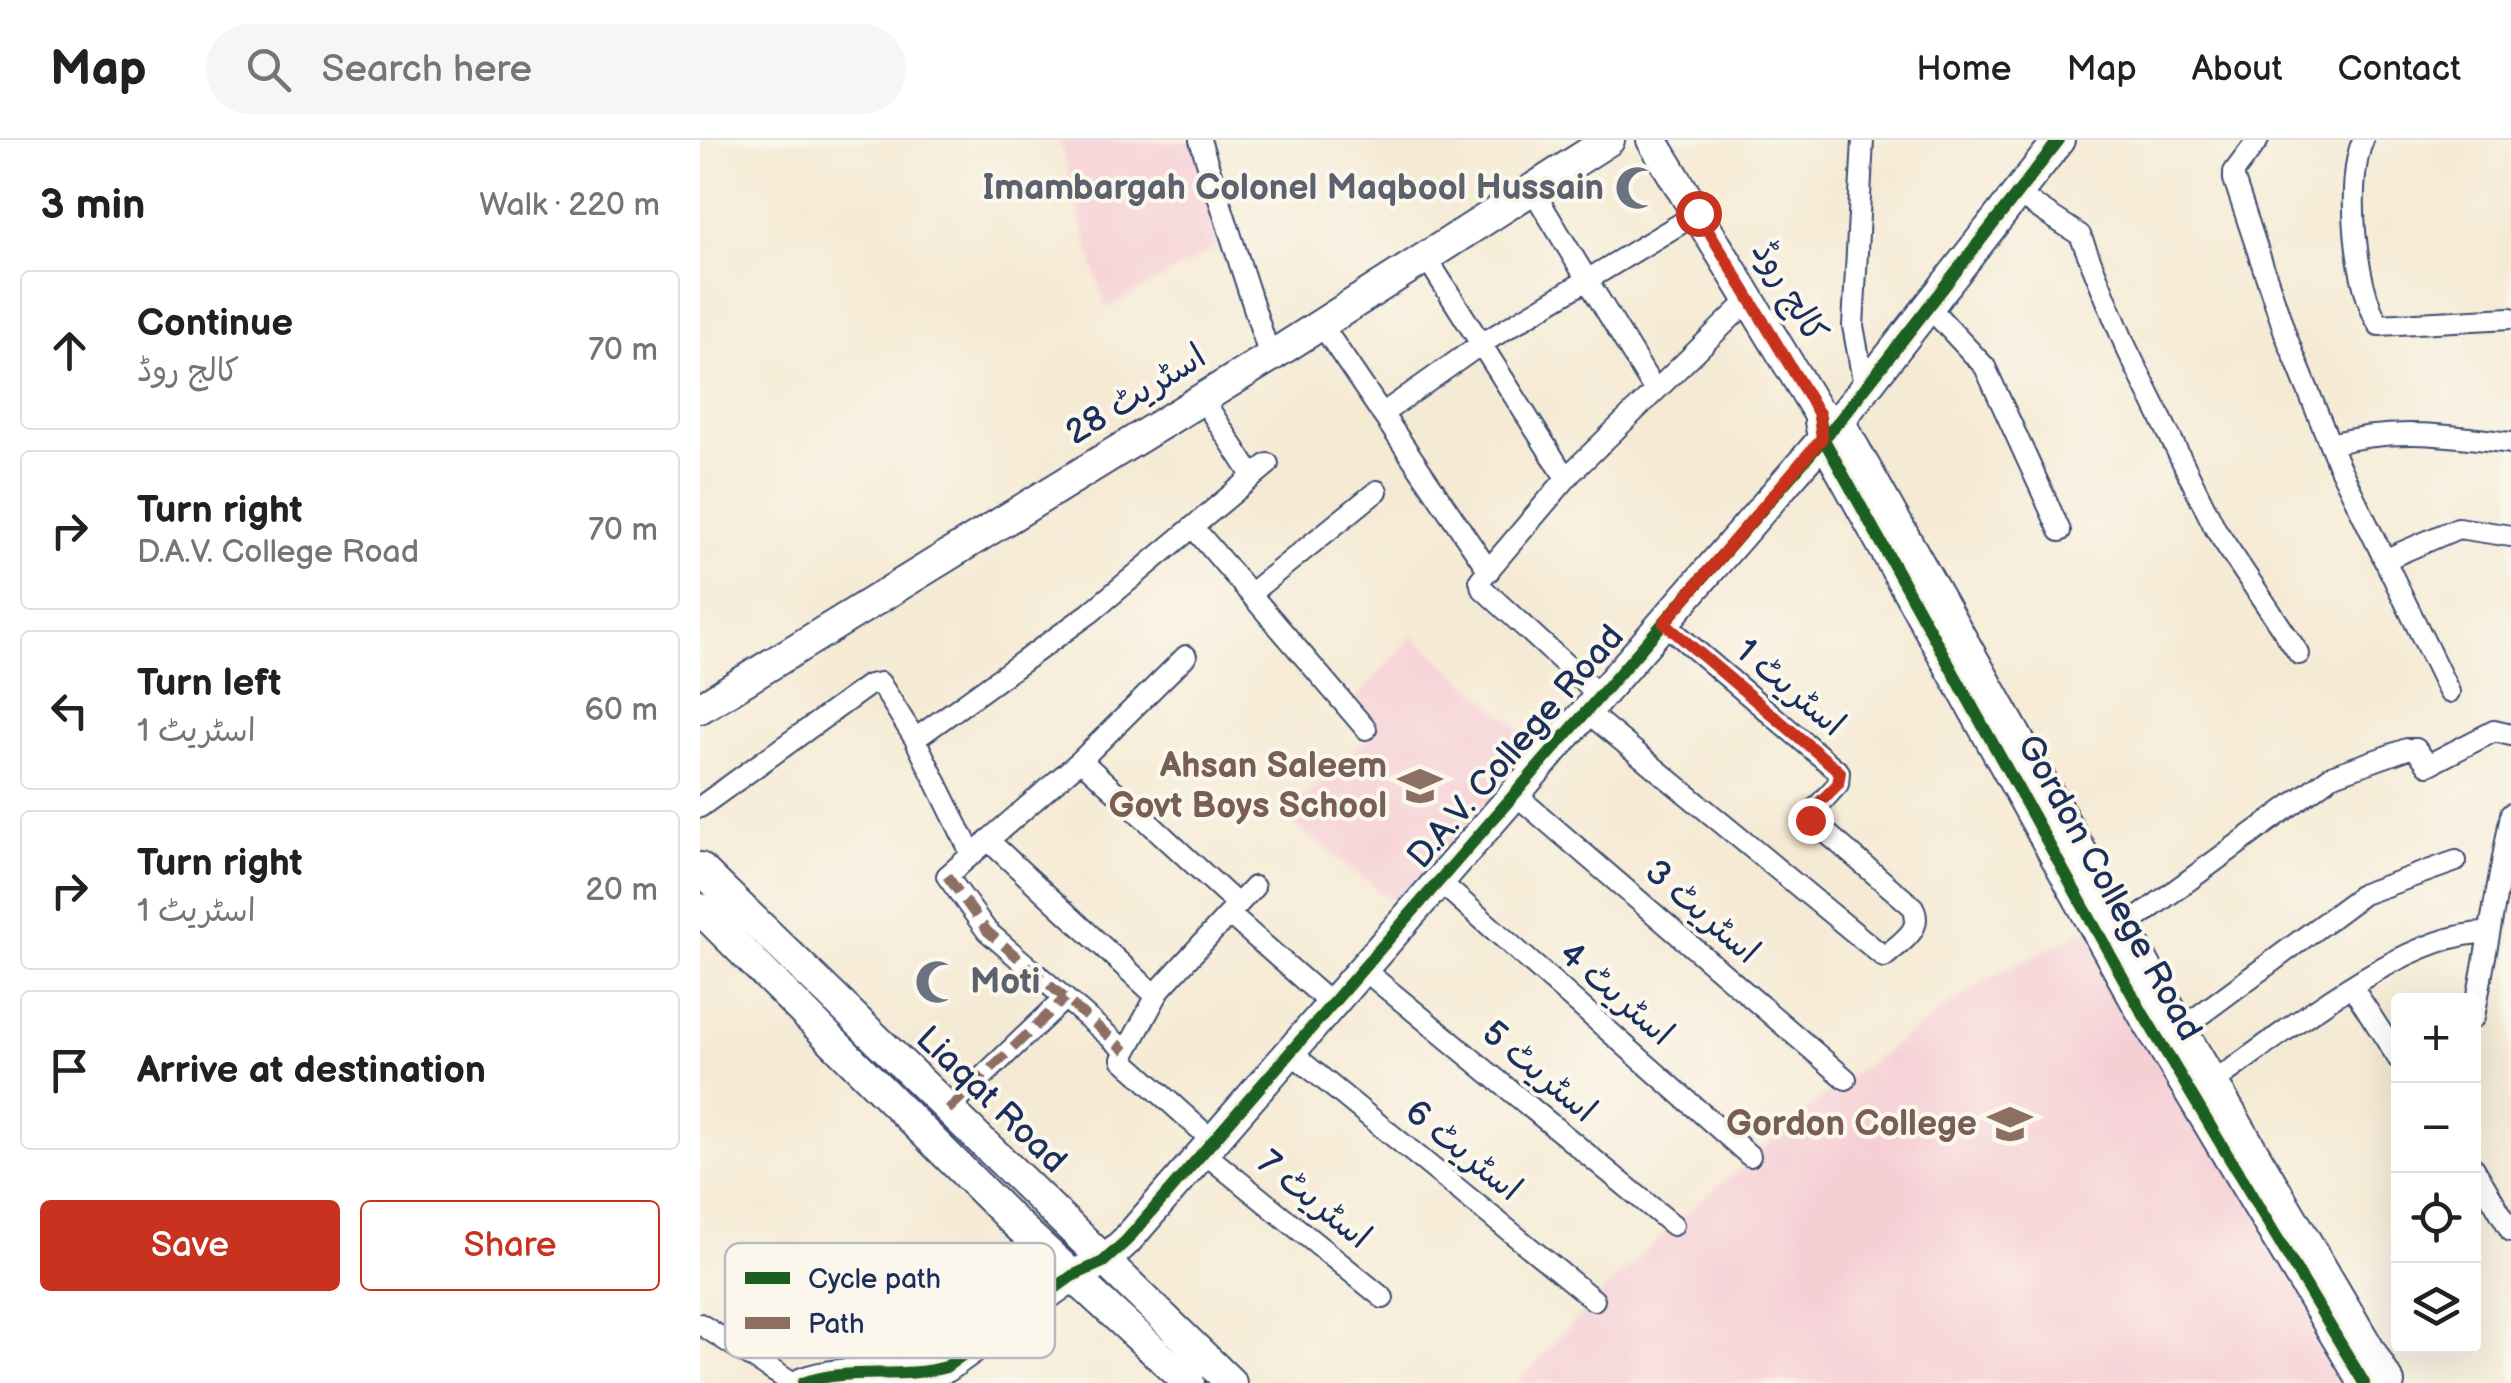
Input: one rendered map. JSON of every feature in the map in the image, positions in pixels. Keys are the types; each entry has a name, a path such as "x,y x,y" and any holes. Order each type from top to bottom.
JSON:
{"street":[{"path":"1200,140 1270,356"},
{"name":"اسٹریٹ 28","path":"700,708 1270,356 1609,140"},
{"name":"کالج روڈ","path":"1652,140 1827,424"},
{"path":"1863,140 1852,326 1865,391"},
{"name":"D.A.V. College Road","path":"1055,1288 1102,1262 1363,969 1664,623 1827,424 1865,391 2058,140"},
{"path":"2258,140 2234,172 2234,180 2286,336 2330,444 2449,692"},
{"path":"2363,140 2355,157 2353,231 2379,325 2511,318"},
{"path":"1532,189 1655,391"},
{"path":"2017,194 2080,235 2126,345 2216,530 2299,654"},
{"path":"1382,414 1480,344 1698,213"},
{"path":"1426,257 1566,478"},
{"path":"1594,704 1482,588 1480,580 1566,478 1750,299"},
{"path":"1930,308 1985,367 2060,531"},
{"path":"1320,324 1489,570"},
{"path":"914,738 1090,613 1261,470 1202,398"},
{"name":"Gordon College Road","path":"1827,424 2390,1383"},
{"name":"Gordon College Road","path":"1827,424 2133,997 2364,1383"},
{"path":"2330,444 2374,432 2418,432 2511,444"},
{"path":"1252,592 1377,491"},
{"path":"1193,527 1366,729"},
{"path":"2384,560 2458,528 2511,536"},
{"name":"اسٹریٹ 1","path":"1594,704 1884,957 1916,928 1918,918 1913,906 1808,817 1838,784 1840,772 1664,623"},
{"path":"1186,656 1081,760 946,876 987,930 1126,1050 1156,996 1254,887"},
{"path":"700,807 870,685 880,683 887,688 914,738 972,855"},
{"path":"2125,927 2331,776 2407,749 2416,749 2428,765 2494,731 2511,735"},
{"path":"1081,760 1332,1004"},
{"name":"اسٹریٹ 3","path":"1515,794 1846,1078"},
{"path":"2478,993 2511,814"},
{"path":"988,840 1156,996"},
{"path":"2182,1029 2362,894 2456,861"},
{"name":"Liaqat Road","path":"700,868 1231,1383"},
{"name":"اسٹریٹ 4","path":"1439,882 1750,1156"},
{"name":"Liaqat Road","path":"700,909 1039,1243"},
{"path":"2213,1082 2398,957 2468,932 2489,933"},
{"name":"اسٹریٹ 5","path":"1363,969 1674,1224"},
{"path":"2353,988 2391,1047"},
{"path":"948,1110 1065,998"},
{"name":"اسٹریٹ 7","path":"1126,1050 1122,1059 1208,1146 1384,1298"},
{"name":"اسٹریٹ 6","path":"1290,1052 1594,1300"},
{"path":"2477,1173 2511,1232"},
{"name":"Liaqat Road","path":"1055,1259 1190,1383"},
{"path":"700,1324 725,1340"},
{"path":"753,1358 792,1383"},
{"name":"D.A.V. College Road","path":"803,1383 820,1376 921,1374 957,1358"}],"shaded area":[{"path":"1059,140 1200,140 1234,238 1106,309"},
{"name":"Ahsan Saleem Govt Boys School","path":"1413,636 1550,755 1412,916 1284,817 1368,737 1348,707"},
{"name":"Gordon College","path":"2109,918 2368,1383 1517,1383 1594,1300 1673,1225 1829,1092 1984,981"}],"marked path":[{"path":"947,876 987,931 1126,1051"},
{"path":"948,1110 1065,998"}],"cycle path":[{"path":"1055,1288 1103,1262 1126,1241 1839,421 2059,140"},
{"path":"1819,414 1823,438 2142,1012 2364,1383"},
{"path":"803,1383 838,1375 928,1371 946,1367 958,1358"}],"place":[{"name":"Imambargah Colonel Maqbool Hussain","path":"1637,188"},
{"name":"Ahsan Saleem Govt Boys School","path":"1420,786"},
{"name":"Moti","path":"937,982"},
{"name":"Gordon College","path":"2010,1124"}],"route":[{"path":"1698,213 1819,414 1822,438 1664,623 1840,772 1838,784 1809,813 1810,820"}]}
